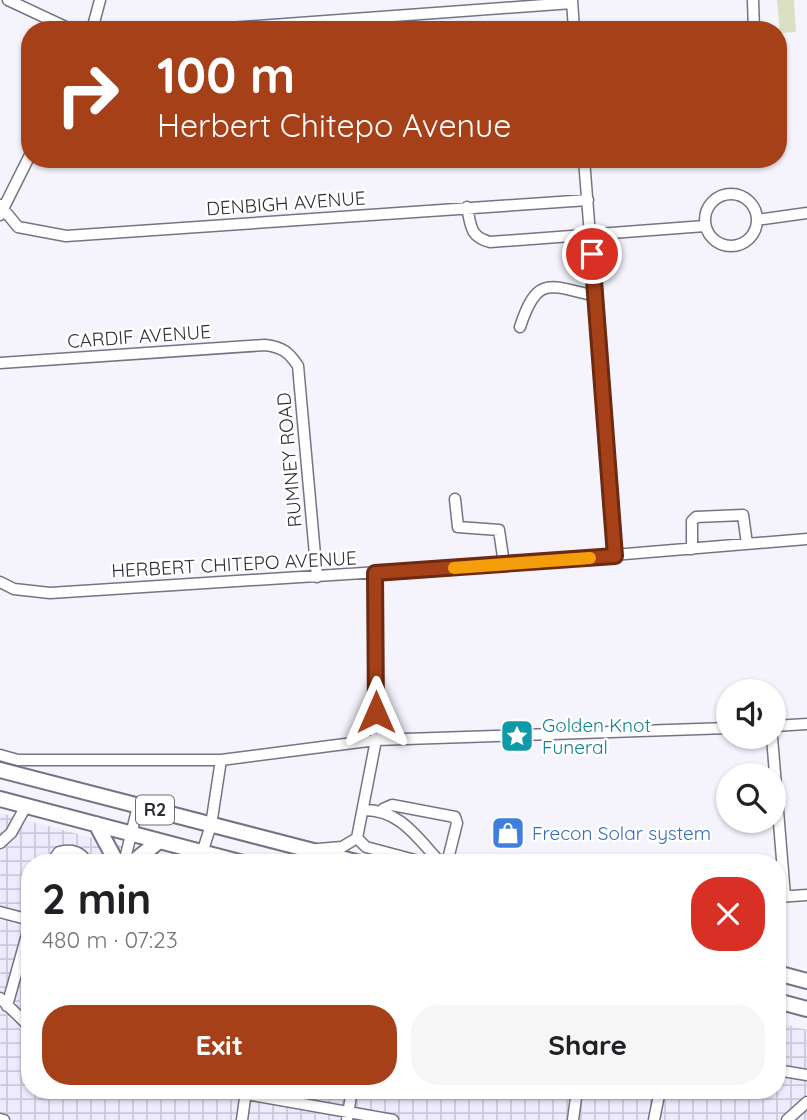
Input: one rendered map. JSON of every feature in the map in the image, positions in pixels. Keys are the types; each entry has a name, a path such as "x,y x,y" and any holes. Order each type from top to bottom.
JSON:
{"highway":[{"name":"R2","path":"0,770 325,854"},
{"name":"R2","path":"0,799 206,854"},
{"path":"96,824 112,854"},
{"path":"143,854 159,841"},
{"path":"786,975 807,981"},
{"path":"786,1003 807,1009"}],"street":[{"path":"8,0 53,21"},
{"path":"94,21 100,0"},
{"path":"752,0 753,21"},
{"path":"316,21 572,1 574,21"},
{"path":"1,209 23,168"},
{"path":"585,168 615,556"},
{"path":"728,194 742,197 753,206 757,220 753,235 741,244 726,246 713,239 705,226 706,211 715,200 728,194"},
{"name":"DENBIGH AVENUE","path":"1,209 18,227 66,236 587,201"},
{"path":"467,207 472,233 478,239 490,242 705,226"},
{"path":"757,220 807,213"},
{"path":"520,327 536,291 554,286 595,296"},
{"name":"CARDIF AVENUE","path":"0,363 265,345 279,347"},
{"name":"RUMNEY ROAD","path":"279,347 290,354 298,366 317,577"},
{"path":"454,499 458,527 499,530 505,564"},
{"path":"692,549 692,522 696,517 743,515 747,544"},
{"name":"HERBERT CHITEPO AVENUE","path":"0,582 14,589 50,593 505,564 807,539"},
{"path":"310,850 342,847 357,838 376,740 375,573"},
{"path":"786,725 807,724"},
{"path":"0,755 18,760 221,760 376,740 716,728"},
{"path":"773,749 779,854"},
{"path":"202,853 211,825 221,760"},
{"path":"363,810 383,809 392,805 455,817 457,823 449,854"},
{"path":"0,843 11,833 26,806"},
{"path":"126,854 138,806"},
{"path":"383,809 401,822 432,854"},
{"path":"357,838 366,847 392,854"},
{"path":"58,854 69,849 82,854"},
{"path":"786,896 807,895"},
{"path":"0,913 21,919"},
{"path":"21,950 4,1002 21,1018"},
{"path":"786,1072 807,1075"},
{"path":"242,1120 245,1099"},
{"path":"277,1099 348,1115 393,1120"},
{"path":"573,1120 576,1099"},
{"path":"654,1120 658,1099"},
{"path":"787,1120 807,1102"}],"shaded area":[{"path":"0,813 152,854 21,854 21,1099 786,1099 786,1024 807,1030 807,1120 0,1120"}],"green space":[{"path":"777,0 794,0 796,32 787,33 787,21 779,21"}],"slow traffic":[{"path":"454,568 590,558"}],"place":[{"name":"Golden Knot Funeral","path":"517,736"},
{"name":"Frecon Solar system","path":"508,833"}],"route":[{"path":"376,712 375,573 615,556 592,254"}]}
